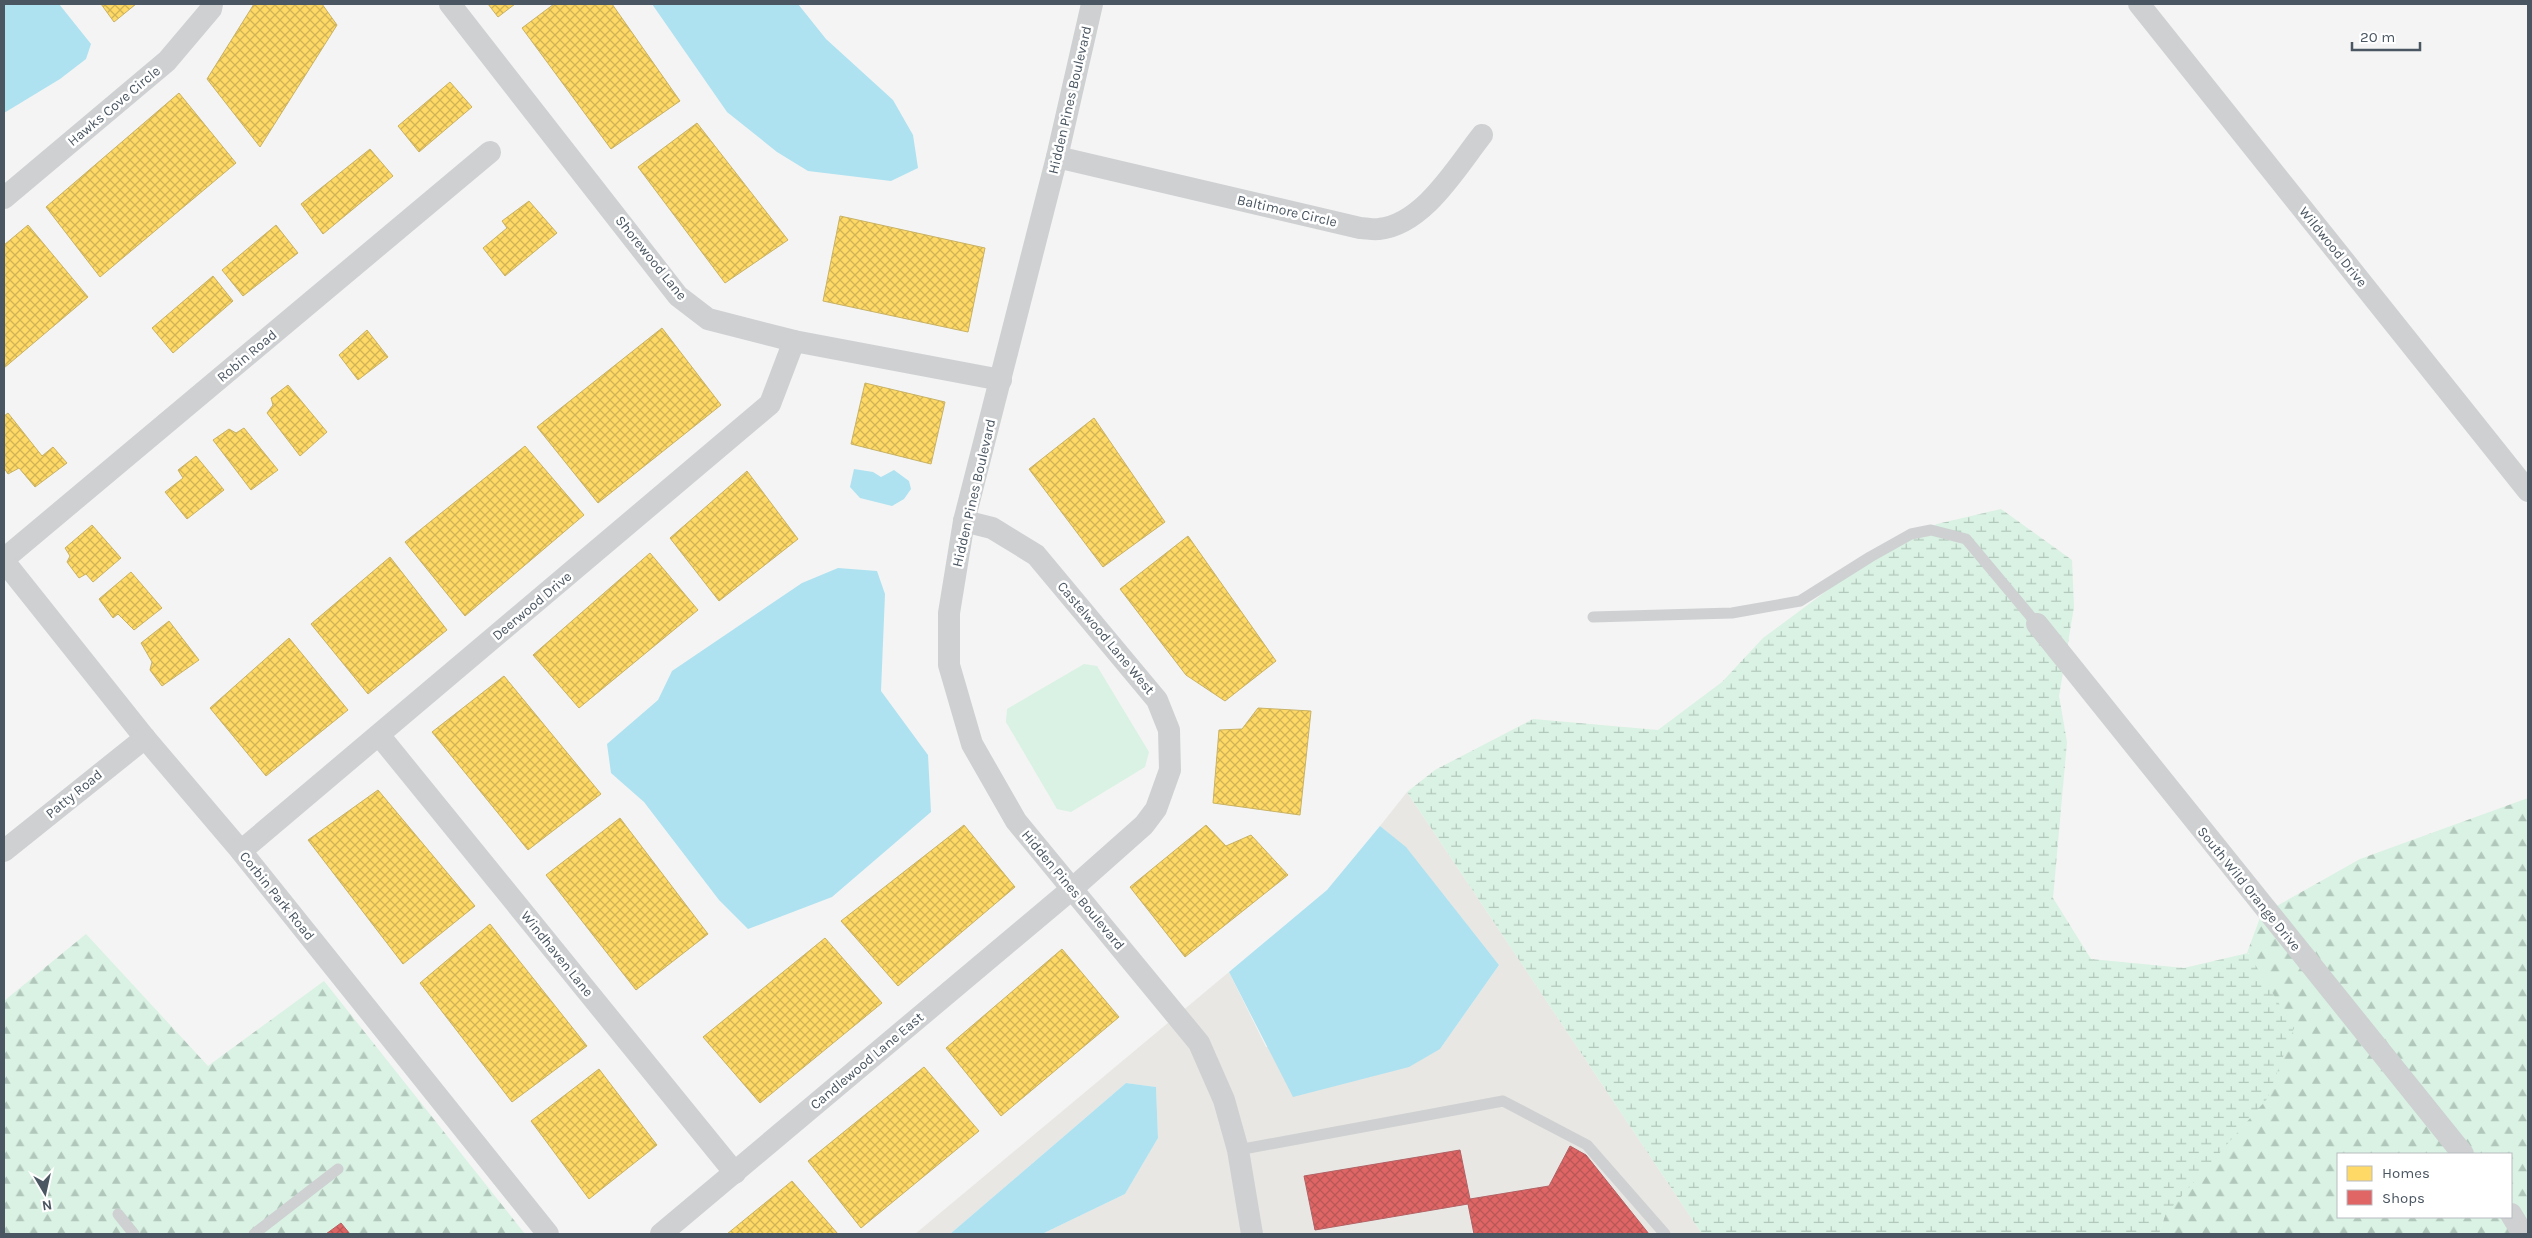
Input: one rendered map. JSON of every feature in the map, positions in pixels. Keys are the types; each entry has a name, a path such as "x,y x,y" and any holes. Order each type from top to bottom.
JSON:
{"street":[{"name":"Hawks Cove Circle","path":"4,198 168,61 211,9 212,4"},
{"name":"Shorewood Lane","path":"450,4 678,296 708,319 794,341 1001,380"},
{"name":"Hidden Pines Boulevard","path":"1092,4 1057,157 964,522 949,614 949,664 972,744 1016,821 1199,1043 1224,1100 1238,1150 1252,1234"},
{"name":"Wildwood Drive","path":"2139,4 2528,491"},
{"name":"Baltimore Circle","path":"1057,157 1360,228 1379,229 1410,218 1424,208 1482,135"},
{"name":"Robin Road","path":"4,560 490,152"},
{"name":"Deerwood Drive","path":"241,851 770,404 794,341"},
{"name":"Castelwood Lane West","path":"964,522 992,528 1036,555 1157,700 1169,730 1170,770 1156,809 1144,825 1073,888"},
{"name":"Corbin Park Road","path":"4,560 145,738 241,851 548,1234"},
{"name":"South Wild Orange Drive","path":"2037,624 2462,1153"},
{"name":"Windhaven Lane","path":"379,735 734,1173"},
{"name":"Patty Road","path":"4,851 145,738"},
{"name":"Candlewood Lane East","path":"661,1234 1073,888"},
{"path":"2512,1216 2523,1234"}],"lane":[{"path":"1593,617 1732,613 1800,601 1911,534 1931,530 1966,539 2037,624"},
{"path":"1238,1150 1503,1101 1587,1145 1665,1234"},
{"path":"254,1234 338,1169"},
{"path":"118,1214 134,1234"}],"shaded area":[{"path":"1407,792 1702,1234 1042,1234 1125,1194 1158,1138 1156,1087 1126,1083 950,1234 915,1234 1229,972 1266,1047 1440,1049 1499,965 1406,848 1380,826"}],"green space":[{"path":"2001,509 2072,560 2074,607 2059,696 2067,742 2053,898 2091,959 2184,968 2248,953 2294,1028 2267,1099 2165,1215 2159,1234 1702,1234 1407,792 1435,770 1533,719 1658,730 1722,682 1763,638 1879,552 1937,524"},
{"path":"1084,664 1097,666 1149,752 1145,767 1071,812 1057,809 1006,722 1007,709"},
{"path":"2528,798 2528,1234 2159,1234 2249,953 2247,953 2261,915 2360,859"},
{"path":"86,934 208,1066 324,981 525,1234 4,1234 4,1001"}],"water":[{"path":"4,4 59,4 91,44 86,59 60,79 4,113"},
{"path":"652,4 798,4 826,39 893,100 913,135 918,168 891,181 808,171 777,152 727,112"},
{"path":"854,469 873,472 881,477 894,470 909,481 911,489 904,499 892,506 860,498 850,487"},
{"path":"838,568 877,571 885,594 881,691 928,755 931,812 832,897 748,929 719,900 644,802 611,773 607,744 658,700 672,671 802,583"},
{"path":"1380,826 1406,847 1499,965 1440,1049 1409,1067 1293,1097 1229,972 1327,890"},
{"path":"1126,1083 1156,1087 1158,1138 1125,1194 1042,1234 950,1234"}],"building: Homes":[{"path":"101,4 136,4 114,22"},
{"path":"254,4 322,4 337,25 260,147 207,79"},
{"path":"488,4 515,4 498,17"},
{"path":"554,4 612,4 680,101 611,149 522,28"},
{"path":"450,82 472,107 419,152 398,126"},
{"path":"179,93 236,163 100,277 46,207"},
{"path":"697,123 788,240 725,283 638,167"},
{"path":"370,149 393,176 323,234 301,204"},
{"path":"529,201 557,233 505,276 483,248 507,228 502,221"},
{"path":"840,216 985,248 968,332 823,301"},
{"path":"28,225 88,297 4,368 4,245"},
{"path":"276,225 298,253 243,296 222,270"},
{"path":"213,276 233,301 173,353 152,328"},
{"path":"662,328 721,405 598,503 537,427"},
{"path":"367,330 388,357 358,380 339,355"},
{"path":"865,383 945,402 931,464 851,444"},
{"path":"288,385 327,432 300,456 267,413 273,405 271,398"},
{"path":"8,413 42,456 53,447 67,463 35,487 19,468 8,474 4,468 4,416"},
{"path":"1094,418 1165,522 1103,567 1029,469"},
{"path":"244,428 278,470 251,490 213,440 229,429 236,433"},
{"path":"525,446 584,515 465,616 405,542"},
{"path":"196,456 224,490 187,519 165,492 183,478 178,470"},
{"path":"747,471 798,539 719,601 670,538"},
{"path":"92,525 121,558 93,582 86,574 79,578 67,562 70,556 65,548"},
{"path":"1188,536 1276,661 1225,701 1186,675 1120,589"},
{"path":"650,553 698,610 579,708 533,655"},
{"path":"390,557 447,630 368,694 311,624"},
{"path":"131,572 162,608 134,630 118,614 113,618 99,599"},
{"path":"169,621 199,660 162,686 150,670 152,662 141,643"},
{"path":"289,638 348,710 266,776 210,708"},
{"path":"504,676 601,794 528,850 432,732"},
{"path":"1258,708 1311,711 1300,815 1213,803 1219,730 1242,729"},
{"path":"378,790 475,906 403,964 308,840"},
{"path":"620,818 708,934 636,990 546,875"},
{"path":"964,825 1015,887 898,986 841,921"},
{"path":"1206,825 1226,846 1251,835 1288,875 1185,957 1130,887"},
{"path":"490,924 587,1046 512,1102 420,983"},
{"path":"825,938 882,1003 760,1103 703,1037"},
{"path":"1062,949 1119,1017 1001,1116 946,1048"},
{"path":"924,1067 979,1131 861,1228 808,1161"},
{"path":"599,1069 657,1145 589,1199 531,1121"},
{"path":"792,1181 838,1234 727,1234"}],"building: Shops":[{"path":"1570,1146 1586,1155 1649,1234 1474,1234 1468,1204 1315,1230 1304,1176 1460,1150 1470,1199 1549,1186"},
{"path":"341,1223 350,1234 326,1234"}]}
